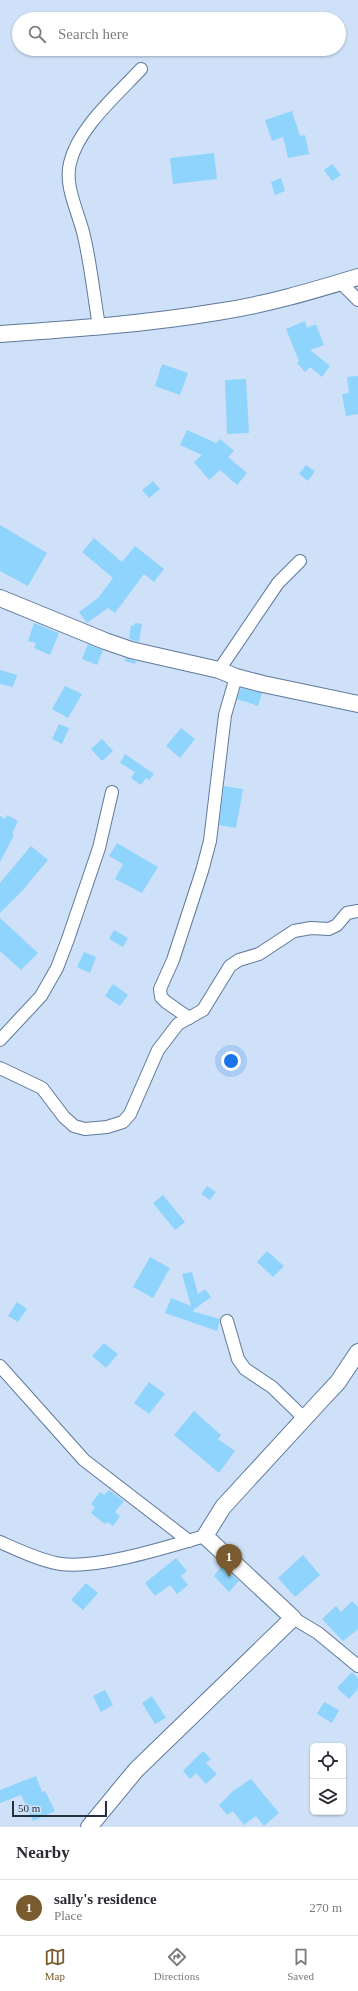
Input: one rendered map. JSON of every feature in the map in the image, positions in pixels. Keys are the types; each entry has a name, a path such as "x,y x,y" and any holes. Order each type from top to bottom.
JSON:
{"street":[{"path":"98,326 85,237 70,182 70,163 76,148 91,123 141,69"},
{"path":"0,334 134,324 225,311 358,277"},
{"path":"340,282 358,300"},
{"path":"219,670 278,583 300,561"},
{"path":"0,598 105,641 131,650 219,670 236,677 358,704"},
{"path":"189,1018 161,997 160,989 173,960 202,871 210,841 222,729 236,677"},
{"path":"0,1040 41,996 56,968 68,939 99,848 112,792"},
{"path":"0,1068 42,1088 69,1123 74,1126 93,1129 118,1125 130,1114 158,1050 178,1024 203,1010 227,970 234,963 259,954 294,930 311,928 329,929 337,925 347,913 358,911"},
{"path":"227,1321 238,1359 244,1370 272,1387 304,1418"},
{"path":"0,1542 59,1564 78,1565 114,1560 205,1536 222,1507 338,1382 358,1352"},
{"path":"0,1366 84,1460 189,1541"},
{"path":"205,1536 293,1618 318,1633 358,1666"},
{"path":"89,1827 136,1770 293,1618"}],"building":[{"path":"292,111 300,136 305,135 309,154 288,158 283,137 272,141 265,120"},
{"path":"214,153 217,179 173,184 170,158"},
{"path":"332,164 341,175 332,181 324,170"},
{"path":"281,178 285,191 275,195 271,182"},
{"path":"305,321 307,328 316,324 324,345 310,350 330,366 322,377 310,367 305,372 297,363 299,361 286,329"},
{"path":"162,364 188,373 180,395 155,386"},
{"path":"358,376 358,414 346,416 342,394 349,393 347,377"},
{"path":"246,379 249,433 227,434 225,380"},
{"path":"187,430 216,443 220,439 234,451 228,457 247,473 237,485 220,470 209,480 194,462 202,455 180,445"},
{"path":"306,465 315,471 308,481 299,474"},
{"path":"153,481 160,489 149,498 142,490"},
{"path":"0,525 47,553 28,586 0,571"},
{"path":"94,538 122,562 135,546 164,569 154,582 144,574 115,613 108,608 87,623 79,612 98,598 113,578 82,552"},
{"path":"34,623 59,633 50,655 34,648 36,643 28,641"},
{"path":"135,623 142,624 139,642 129,639 131,625 134,626"},
{"path":"88,644 103,650 97,665 82,659"},
{"path":"125,658 136,661 135,664 125,661"},
{"path":"0,670 17,675 13,687 0,684"},
{"path":"65,686 82,694 68,718 52,709"},
{"path":"241,688 262,693 258,706 237,699"},
{"path":"59,724 69,728 62,744 52,739"},
{"path":"181,728 195,739 180,758 166,746"},
{"path":"102,739 113,751 102,761 91,749"},
{"path":"125,754 154,774 149,780 146,778 141,785 131,778 135,772 120,763"},
{"path":"224,786 243,789 236,828 219,825"},
{"path":"7,815 18,821 12,834 14,835 0,862 0,816 5,819"},
{"path":"117,843 158,867 142,893 115,879 123,864 109,856"},
{"path":"31,846 48,860 22,891 0,913 0,883"},
{"path":"0,918 38,953 21,970 0,951"},
{"path":"114,930 128,938 123,947 109,939"},
{"path":"84,952 96,957 90,973 77,967"},
{"path":"113,984 128,995 120,1006 105,996"},
{"path":"207,1186 216,1192 210,1200 201,1194"},
{"path":"163,1195 185,1222 175,1230 153,1203"},
{"path":"267,1251 284,1266 273,1277 257,1262"},
{"path":"150,1257 170,1268 153,1298 133,1287"},
{"path":"192,1272 198,1294 205,1289 211,1297 192,1311 220,1319 217,1331 165,1313 171,1298 191,1306 182,1274"},
{"path":"17,1302 27,1309 18,1322 8,1316"},
{"path":"104,1343 118,1354 106,1368 92,1356"},
{"path":"149,1382 165,1394 149,1414 134,1403"},
{"path":"194,1411 221,1435 218,1439 235,1451 219,1473 174,1435"},
{"path":"109,1490 124,1501 115,1512 120,1516 113,1526 107,1522 105,1524 91,1513 95,1507 91,1504 100,1492 104,1495"},
{"path":"303,1555 320,1575 295,1597 278,1578"},
{"path":"176,1558 187,1571 181,1576 188,1585 177,1594 170,1585 155,1596 145,1583"},
{"path":"222,1565 239,1581 229,1592 214,1576"},
{"path":"86,1583 98,1593 83,1610 71,1600"},
{"path":"352,1601 358,1607 358,1629 343,1641 322,1619 336,1606 341,1612"},
{"path":"352,1672 358,1678 358,1689 349,1699 337,1688"},
{"path":"105,1690 113,1705 101,1712 93,1696"},
{"path":"152,1696 166,1718 155,1724 142,1703"},
{"path":"324,1702 339,1710 332,1723 317,1714"},
{"path":"203,1751 211,1759 206,1763 217,1774 206,1784 196,1773 190,1779 183,1771"},
{"path":"36,1776 42,1792 45,1791 55,1811 33,1821 21,1795 0,1803 0,1790"},
{"path":"251,1779 279,1813 264,1826 256,1816 244,1825 233,1811 227,1815 219,1805 233,1791"}],"place":[{"name":"sally's residence","path":"229,1577"}]}
